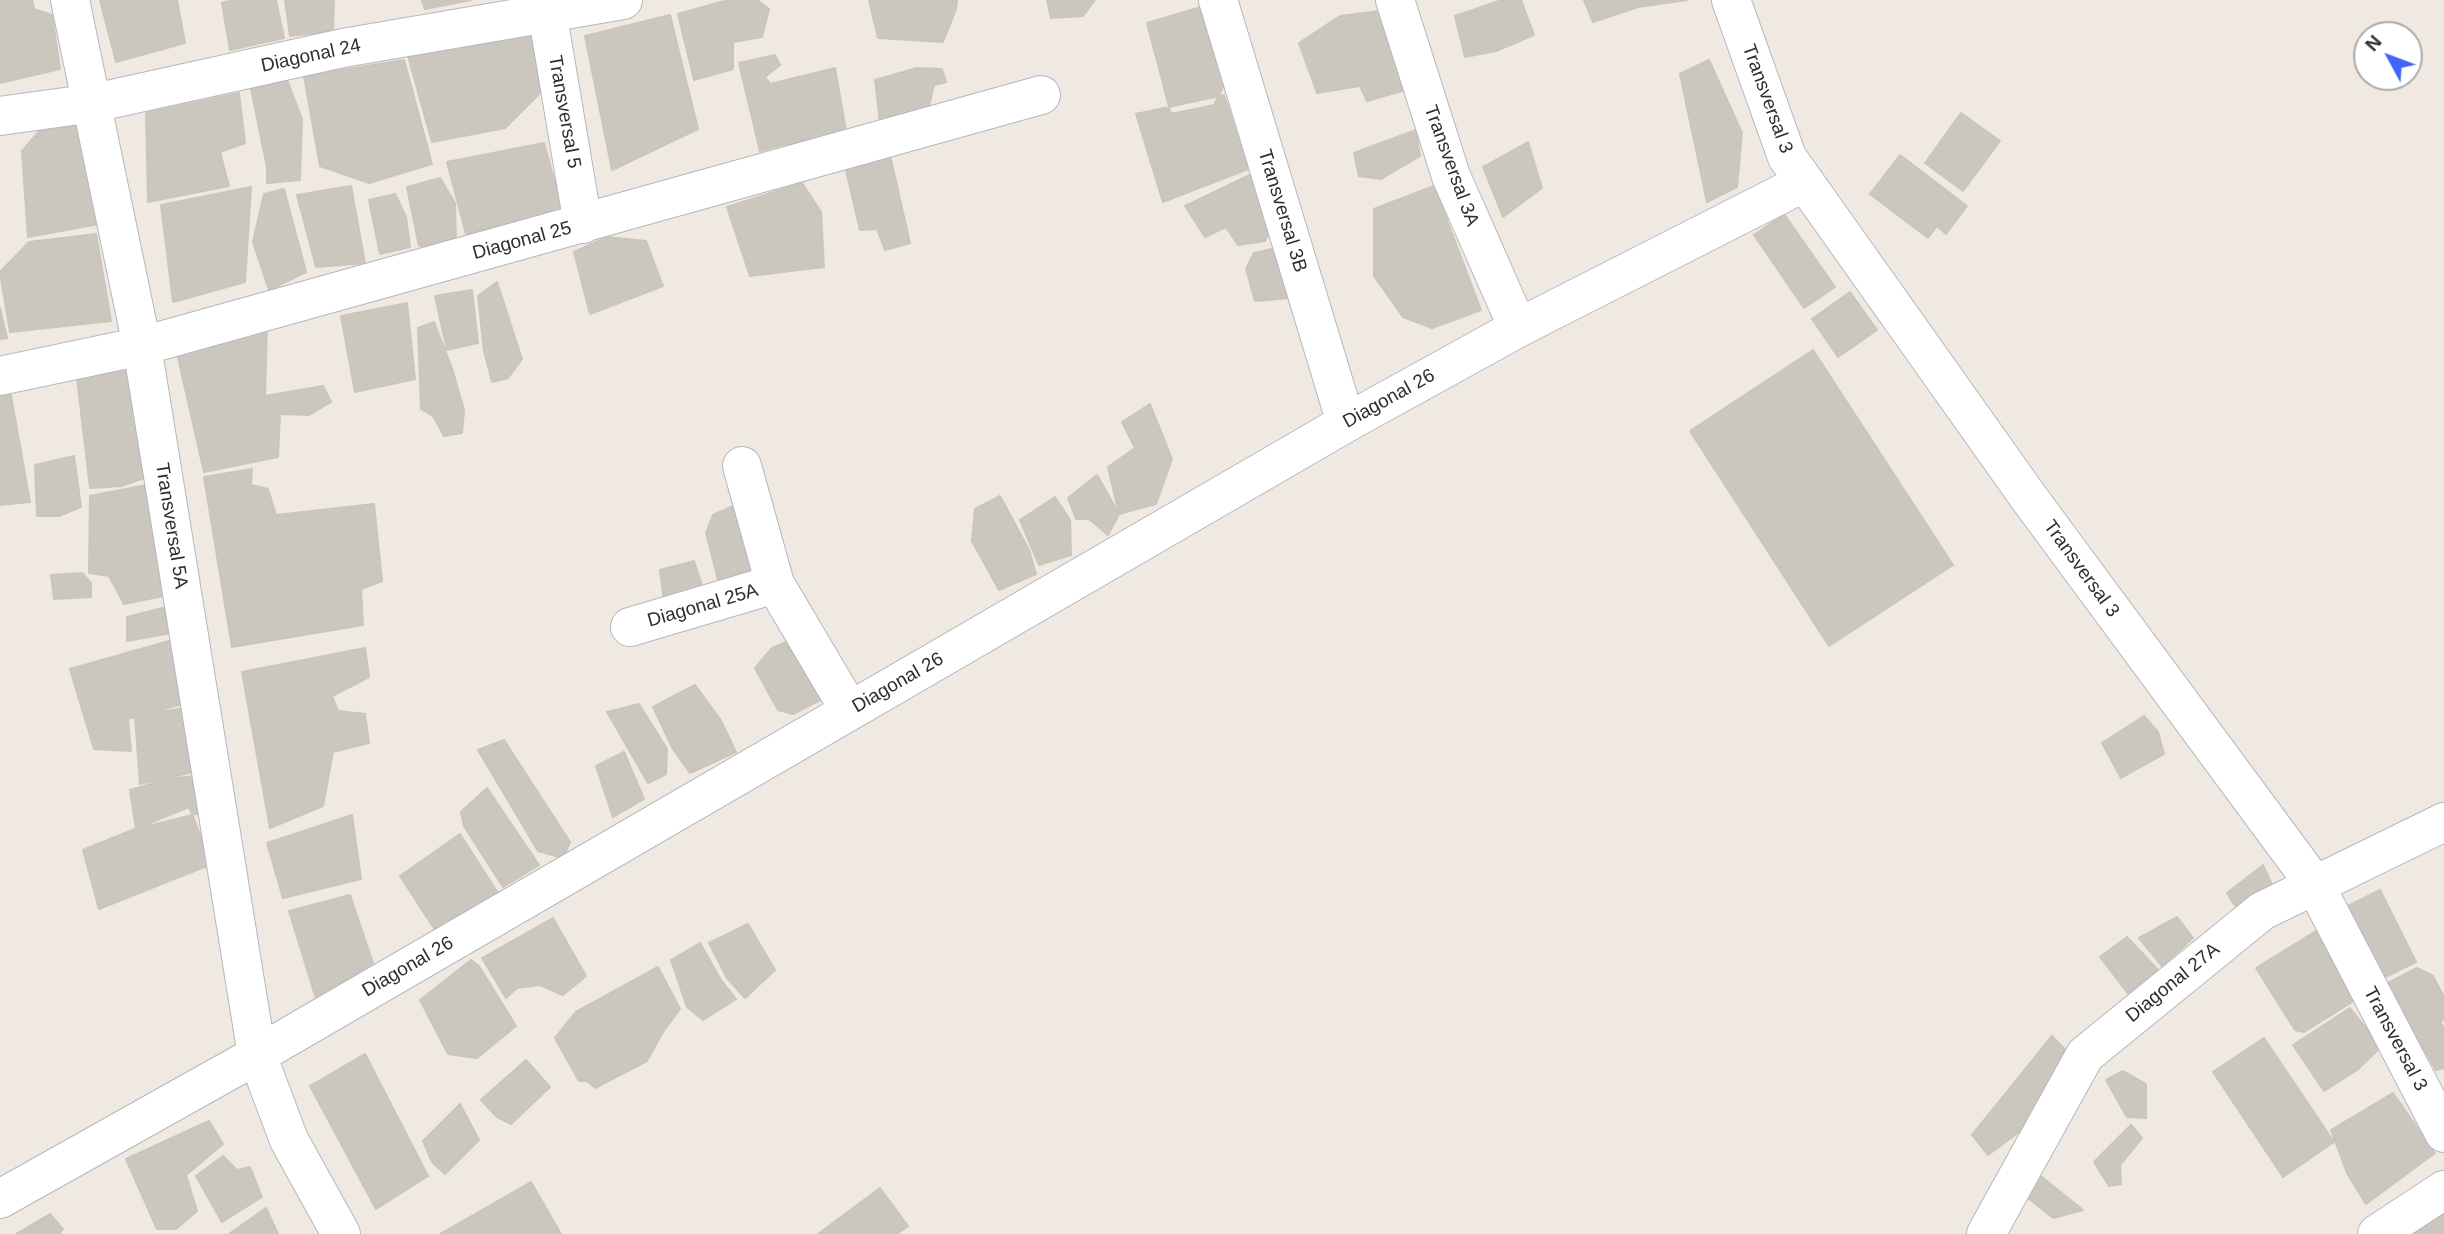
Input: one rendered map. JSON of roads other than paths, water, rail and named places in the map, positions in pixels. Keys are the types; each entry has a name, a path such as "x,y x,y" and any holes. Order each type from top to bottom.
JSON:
{"street":[{"name":"Transversal 5A","path":"71,0 142,346 257,1055 289,1140 341,1234"},
{"name":"Diagonal 24","path":"0,116 94,103 343,48 546,8 623,0"},
{"name":"Transversal 3B","path":"1218,0 1346,423"},
{"name":"Transversal 3A","path":"1395,0 1451,176 1518,328"},
{"name":"Transversal 3","path":"1731,0 1787,157 2029,498 2315,885 2444,1133"},
{"name":"Transversal 5","path":"546,8 583,224"},
{"name":"Diagonal 25","path":"0,376 142,346 1041,94"},
{"name":"Diagonal 26","path":"0,1199 257,1055 1346,423 1518,328 1805,182"},
{"path":"742,466 775,584 850,711"},
{"name":"Diagonal 25A","path":"630,627 775,584"},
{"name":"Diagonal 27A","path":"1986,1234 2085,1055 2262,911 2444,822"},
{"path":"2377,1234 2444,1189"}]}
